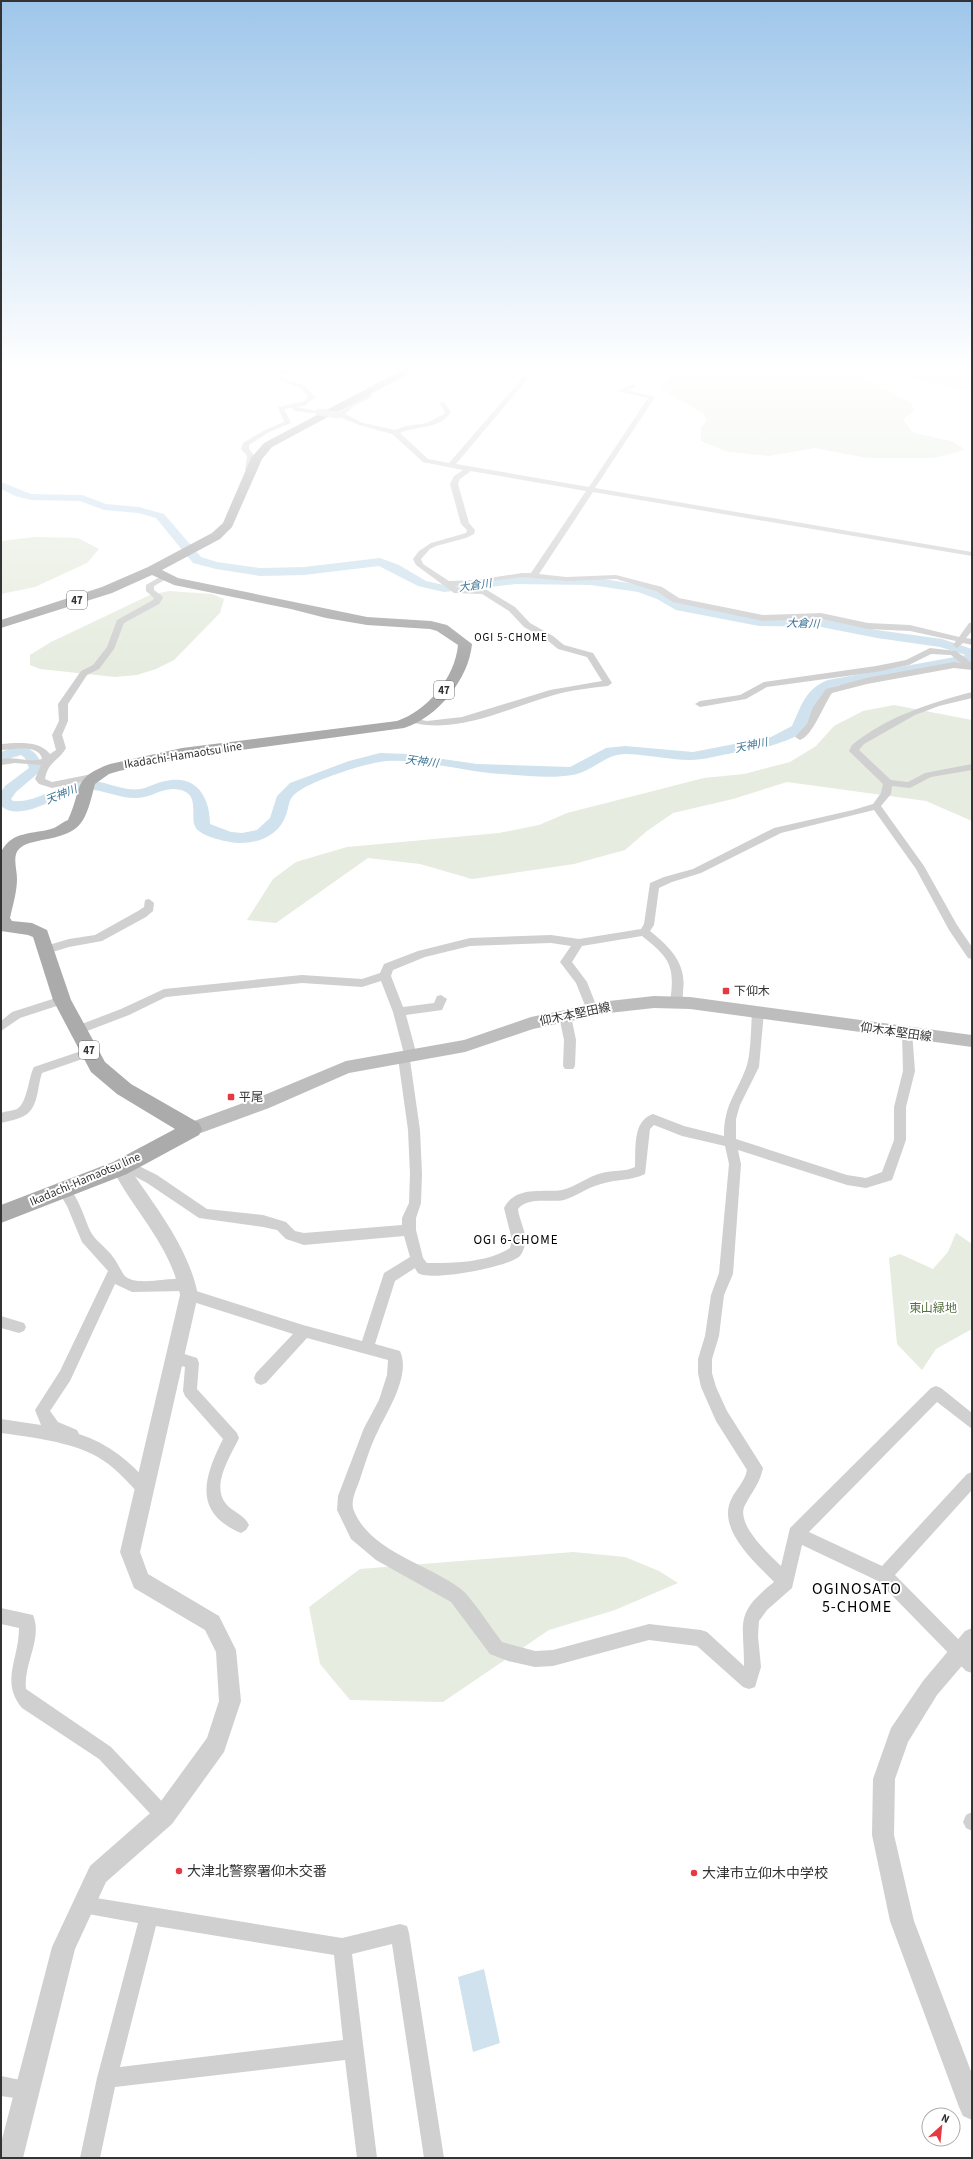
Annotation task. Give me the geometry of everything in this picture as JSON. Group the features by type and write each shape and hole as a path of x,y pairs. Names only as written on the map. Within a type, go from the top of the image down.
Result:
{"main road":[{"name":"47","path":"1,624 106,590 152,570 205,543 216,536 228,524 252,469"},
{"name":"Ikadachi-Hamaotsu line","path":"88,784 115,767 182,753 392,726 413,720 426,713 435,704 462,661 466,651 465,644 442,628 431,625 368,621 326,614 174,581 152,570"},
{"name":"47","path":"88,784 81,810 74,822 58,832 19,840 12,846 4,858 9,880 2,918 4,927 38,931 41,934 62,1000 98,1067 124,1089 192,1129"},
{"name":"仰木本堅田線","path":"192,1129 263,1103 346,1067 465,1046 518,1027 592,1010 654,1002 758,1012 972,1042"},
{"name":"Ikadachi-Hamaotsu line","path":"1,1214 122,1166 192,1129"}],"street":[{"path":"248,468 252,469"},
{"path":"413,720 420,724 446,723 504,708 552,692 608,683 590,655 561,647 550,638 527,625 512,609 484,592 457,591 420,565 417,559 421,552 429,546 470,534 471,530 465,524 465,518 454,484 457,478 470,468 972,554"},
{"path":"534,575 605,468"},
{"path":"445,584 534,575 566,579 616,577 658,589 676,600 688,604 763,618 821,616 868,626 910,628 972,642"},
{"path":"1,762 8,760 26,764 44,762 59,751 61,747 57,735 65,722 63,704 84,673 96,667 111,647 120,622 156,602 159,598 150,591 150,585 166,577"},
{"path":"954,652 960,640 972,625"},
{"path":"700,704 743,697 775,682 876,669 909,662 930,651 954,652 972,667 954,665 866,681 829,691 818,707 811,725 800,737"},
{"path":"972,695 936,704 912,714 855,747 854,751 856,755 888,783 910,785 928,775 972,767"},
{"path":"1,747 33,746 45,755 40,779 46,784 88,784"},
{"path":"888,783 886,794 876,806 855,813 778,830 697,871 668,879 654,886 649,925 644,932 579,943 551,939 470,942 445,947 388,967 385,976 399,1012 408,1057 416,1174 415,1203 409,1218 409,1230 417,1260 423,1269 447,1269 506,1259 515,1253 519,1244 511,1208 515,1202 523,1198 561,1195 574,1192 600,1178 635,1174 640,1170 644,1129 647,1123 654,1119 682,1131 730,1142 847,1180 866,1183 886,1176 900,1140 900,1107 909,1071 908,1034"},
{"path":"876,806 920,868 953,927 972,955"},
{"path":"46,950 69,942 98,938 142,914 149,908 149,903"},
{"path":"644,932 657,942 672,960 679,977 676,1003"},
{"path":"579,943 566,962 581,982 592,1010"},
{"path":"78,1030 125,1012 164,993 302,979 362,983 385,976"},
{"path":"399,1012 438,1007 441,999"},
{"path":"1,1027 16,1015 62,1000"},
{"path":"758,1012 753,1068 734,1106 730,1119 730,1142 735,1164 726,1274 722,1280 716,1307 714,1332 705,1358 706,1380 728,1430 755,1468 752,1480 737,1504 735,1511 741,1534 786,1582"},
{"path":"565,1016 570,1040 569,1066"},
{"path":"1,1118 19,1114 24,1110 28,1104 35,1074 38,1070 90,1052"},
{"path":"122,1166 152,1179 204,1214 263,1221 281,1226 291,1235 304,1239 409,1230"},
{"path":"10,2158 64,1948 98,1874 164,1816 216,1744 230,1701 226,1650 212,1623 141,1581 130,1552 175,1358 189,1289 180,1261 122,1166"},
{"path":"63,1190 72,1203 87,1238 108,1260 120,1280 132,1286 176,1286 189,1289 303,1332 367,1347 395,1356 394,1375 386,1402 371,1428 346,1496 345,1510 351,1525 357,1533 364,1537 382,1554 440,1585 457,1596 496,1648 508,1653 535,1659 553,1658 649,1632 662,1633 701,1638 749,1681 753,1674 749,1634 751,1619 764,1602 786,1582 796,1534 936,1393 972,1422"},
{"path":"367,1347 380,1311 389,1277 417,1260"},
{"path":"71,1440 72,1435 53,1428 46,1423 42,1410 65,1376 115,1270"},
{"path":"1,1322 19,1327"},
{"path":"261,1378 303,1332"},
{"path":"175,1358 192,1363 190,1391 232,1438 215,1474 212,1492 221,1510 241,1524"},
{"path":"1,1426 21,1428 71,1440 101,1450 122,1465 145,1490"},
{"path":"884,1576 972,1479"},
{"path":"796,1534 884,1576 968,1652 917,1705 899,1736 884,1779 883,1835 902,1921 972,2107"},
{"path":"1,1616 27,1621 27,1637 16,1677 18,1693 28,1702 105,1753 164,1816"},
{"path":"84,1905 149,1917 342,1947 400,1933 434,2158"},
{"path":"90,2158 107,2078 149,1917"},
{"path":"342,1947 367,2158"},
{"path":"107,2078 353,2049"},
{"path":"1,2086 28,2090"}],"green space":[{"path":"35,537 78,538 99,549 87,563 35,587 1,594 1,541"},
{"path":"169,591 212,594 224,599 220,613 174,660 156,669 137,675 115,677 40,669 30,665 30,655 51,642 150,595"},
{"path":"894,705 972,720 972,821 926,801 787,782 733,799 673,813 647,831 625,850 574,864 472,879 420,864 368,858 276,923 247,920 273,879 296,862 347,847 499,833 539,825 567,813 704,778 744,774 790,762 816,746 834,726 863,711"},
{"name":"東山緑地","path":"956,1233 972,1244 972,1329 936,1349 922,1370 897,1344 889,1258 900,1254 933,1269 948,1252"},
{"path":"573,1552 625,1557 659,1571 678,1583 615,1610 549,1630 443,1702 350,1700 320,1664 309,1607 360,1569"}],"water":[{"path":"484,1969 500,2043 473,2052 458,1977"}],"waterway":[{"name":"大倉川","path":"1,485 19,494 31,497 82,498 104,507 139,510 160,516 197,560 216,565 260,572 304,571 380,562 388,564 429,587 444,589 497,582 539,579 564,579 617,584 641,589 661,596 676,606 759,622 821,623 877,634 942,643 972,653"},
{"name":"天神川","path":"1,757 13,752 23,751 31,756 36,769 10,789 4,799 8,805 30,805 64,790 83,785 97,786 132,794 139,794 159,787 174,784 186,787 195,793 199,798 202,809 202,826 220,835 242,838 253,837 271,828 279,815 284,796 290,790 312,779 367,760 397,757 477,768 571,771 582,767 606,752 625,750 693,756 775,740 798,729 811,700 820,688 833,683 972,658"}],"place":[{"name":"下仰木","path":"726,991"},
{"name":"平尾","path":"231,1097"},
{"name":"大津北警察署仰木交番","path":"179,1871"},
{"name":"大津市立仰木中学校","path":"694,1873"}],"district":[{"name":"OGI 5-CHOME","path":"511,637"},
{"name":"OGI 6-CHOME","path":"516,1239"},
{"name":"OGINOSATO 5-CHOME","path":"857,1597"}]}
